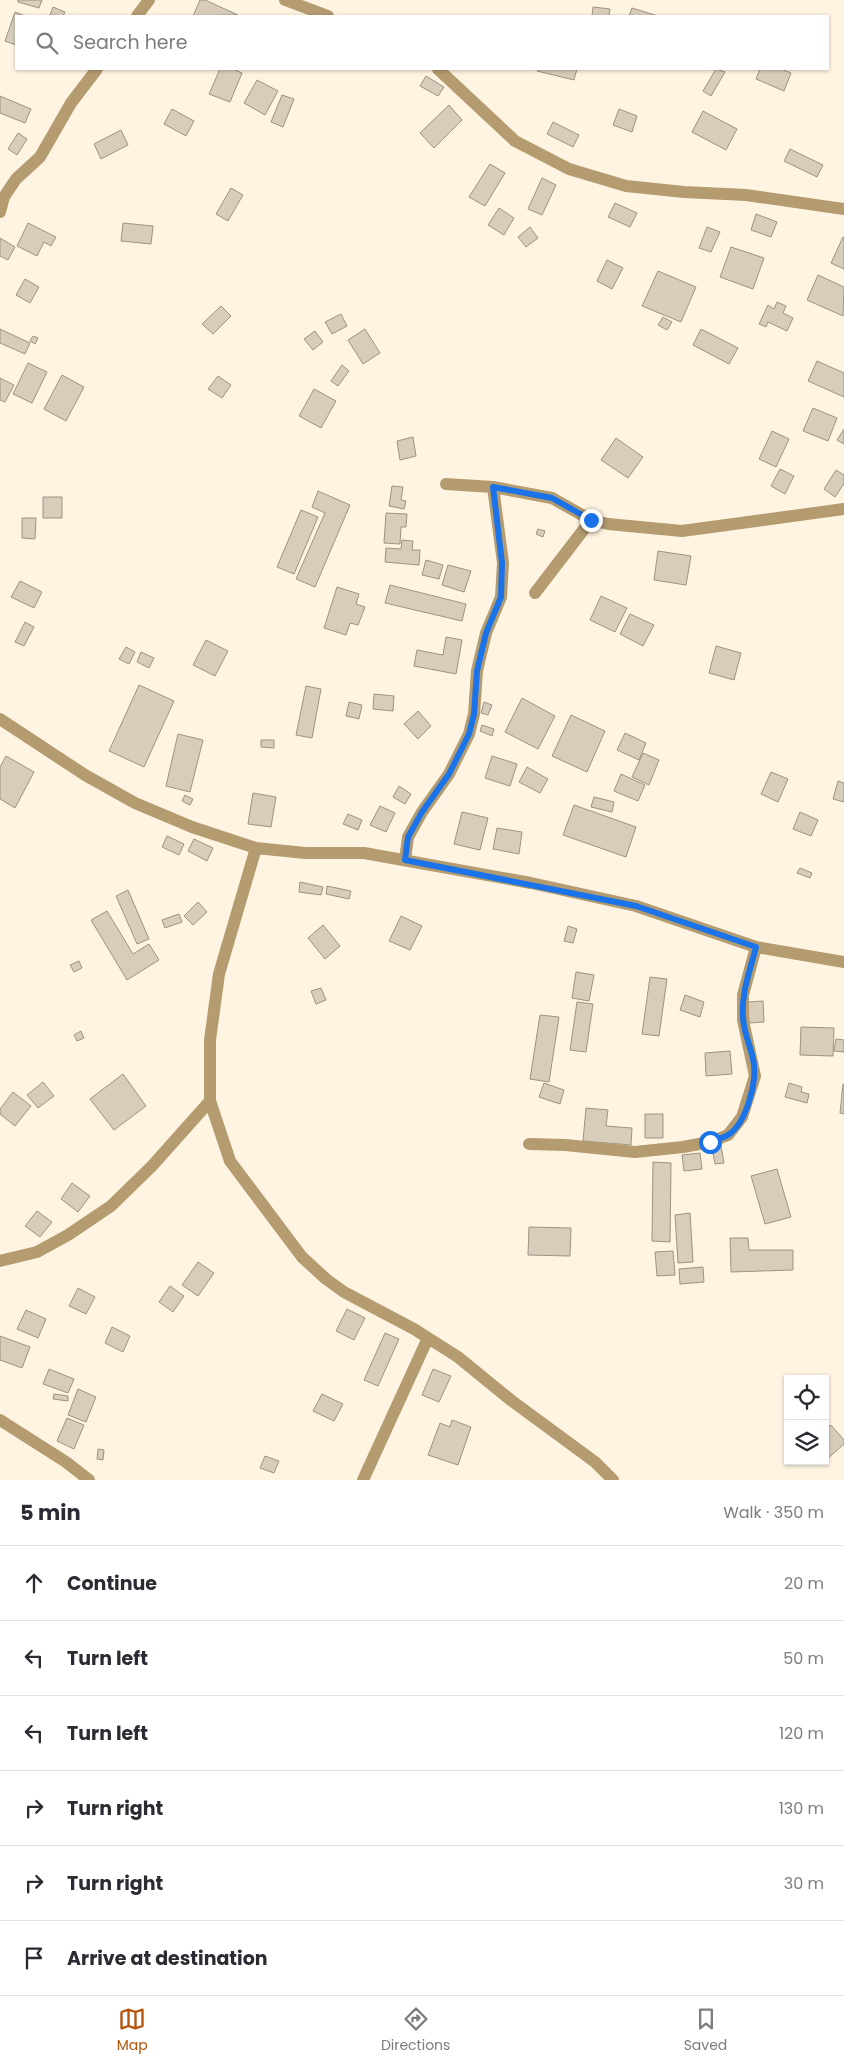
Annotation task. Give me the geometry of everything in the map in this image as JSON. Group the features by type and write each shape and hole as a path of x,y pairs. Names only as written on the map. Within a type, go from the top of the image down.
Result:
{"street":[{"path":"138,15 149,0"},
{"path":"285,0 325,15"},
{"path":"0,212 4,197 16,179 40,157 71,103 96,70"},
{"path":"439,70 515,141 568,169 626,186 684,192 746,195 844,209"},
{"path":"446,484 493,487 552,498 591,520 635,528 682,531 844,509"},
{"path":"405,860 408,837 422,812 449,774 469,734 474,714 477,671 486,633 501,597 502,563 493,487"},
{"path":"535,593 591,520"},
{"path":"0,719 85,775 135,803 192,827 256,848 305,853 364,853 405,860 636,906 756,947 844,962"},
{"path":"256,848 219,974 210,1040 210,1101 230,1161 302,1257 344,1292 428,1338 458,1357 512,1401 588,1456 613,1480"},
{"path":"529,1144 566,1145 634,1152 692,1145 728,1135 742,1117 755,1076 743,1020 743,995 756,947"},
{"path":"0,1261 37,1252 68,1235 111,1206 152,1166 210,1101"},
{"path":"363,1480 428,1338"},
{"path":"0,1420 66,1462 89,1480"}],"building":[{"path":"18,0 42,0 39,8 18,2"},
{"path":"200,0 205,0 238,15 193,15"},
{"path":"53,7 65,12 64,15 50,15"},
{"path":"593,7 610,9 609,15 592,15"},
{"path":"632,8 655,15 629,15"},
{"path":"15,12 22,15 15,15 15,45 5,41"},
{"path":"220,70 235,70 242,73 230,102 209,94"},
{"path":"538,70 577,70 574,80"},
{"path":"715,70 725,72 711,96 703,91"},
{"path":"760,70 784,70 791,73 784,91 756,79"},
{"path":"426,76 444,87 438,96 420,86"},
{"path":"257,80 278,91 265,115 244,103"},
{"path":"282,95 294,99 283,127 271,122"},
{"path":"0,96 31,109 25,123 0,113"},
{"path":"449,105 462,120 434,148 420,133"},
{"path":"172,109 194,121 186,136 164,124"},
{"path":"619,109 637,116 632,132 613,125"},
{"path":"703,111 737,129 726,150 692,132"},
{"path":"553,122 579,135 573,147 547,134"},
{"path":"121,130 128,145 101,159 94,144"},
{"path":"18,133 27,139 17,155 8,149"},
{"path":"790,149 823,165 817,177 784,161"},
{"path":"490,164 505,173 485,206 469,197"},
{"path":"542,178 556,185 542,215 528,209"},
{"path":"231,188 243,195 228,221 216,214"},
{"path":"615,203 637,213 630,227 608,217"},
{"path":"499,208 514,218 504,235 488,225"},
{"path":"756,214 777,222 771,237 751,230"},
{"path":"28,223 56,237 51,246 44,242 37,256 17,246"},
{"path":"123,223 153,226 151,244 121,241"},
{"path":"530,227 538,238 526,247 518,237"},
{"path":"707,227 720,232 711,252 699,248"},
{"path":"844,237 844,269 831,263"},
{"path":"0,238 15,247 8,260 0,256"},
{"path":"731,247 764,258 753,289 720,277"},
{"path":"607,260 623,268 612,289 597,281"},
{"path":"658,271 696,287 681,322 642,306"},
{"path":"818,275 844,287 843,316 807,300"},
{"path":"25,279 39,287 30,303 16,295"},
{"path":"777,302 786,306 783,313 793,318 787,331 768,322 766,327 759,324 768,305 774,309"},
{"path":"221,306 231,316 213,334 202,324"},
{"path":"341,314 347,326 332,334 325,322"},
{"path":"663,317 672,322 667,330 658,325"},
{"path":"0,329 30,343 25,354 0,343"},
{"path":"365,329 380,353 363,364 348,340"},
{"path":"701,329 738,348 729,364 693,345"},
{"path":"315,331 323,342 313,350 304,339"},
{"path":"33,336 38,338 35,344 30,341"},
{"path":"817,361 844,373 844,397 808,381"},
{"path":"28,363 47,372 32,403 13,394"},
{"path":"342,365 349,371 338,386 331,381"},
{"path":"62,375 84,387 66,421 44,409"},
{"path":"218,376 231,385 222,398 208,389"},
{"path":"0,378 14,385 5,402 0,400"},
{"path":"314,389 336,401 321,428 299,416"},
{"path":"813,408 837,418 828,441 803,431"},
{"path":"844,429 844,444 837,440"},
{"path":"772,431 789,439 776,467 759,459"},
{"path":"413,437 416,456 400,460 397,441"},
{"path":"616,438 643,457 628,478 601,460"},
{"path":"780,469 794,476 785,494 771,486"},
{"path":"836,470 844,475 844,484 835,497 824,489"},
{"path":"392,486 403,487 401,500 406,501 404,509 389,506"},
{"path":"318,491 350,505 315,587 296,579 325,513 312,507"},
{"path":"43,497 62,497 62,518 43,518"},
{"path":"301,510 318,517 294,574 277,567"},
{"path":"386,513 407,514 406,527 401,527 400,544 384,543"},
{"path":"22,518 36,518 35,539 22,538"},
{"path":"538,529 545,531 543,537 536,534"},
{"path":"402,540 413,541 412,550 420,550 419,565 385,562 386,548 401,549"},
{"path":"658,551 691,556 686,585 654,580"},
{"path":"426,560 443,565 439,579 422,575"},
{"path":"448,565 471,571 464,592 442,585"},
{"path":"20,581 42,592 34,608 11,597"},
{"path":"390,585 466,604 462,621 385,603"},
{"path":"337,587 359,594 356,604 365,607 358,625 350,623 346,635 324,628"},
{"path":"601,596 627,608 615,632 590,620"},
{"path":"630,614 654,625 643,646 620,634"},
{"path":"25,622 34,627 24,646 15,642"},
{"path":"446,637 462,640 456,674 414,666 417,650 443,655"},
{"path":"206,640 228,651 215,676 193,665"},
{"path":"716,646 741,653 734,680 709,673"},
{"path":"126,647 135,652 129,664 119,659"},
{"path":"141,652 154,658 149,668 137,662"},
{"path":"139,685 174,701 144,767 109,751"},
{"path":"306,686 321,689 312,738 296,735"},
{"path":"374,694 394,696 393,711 373,709"},
{"path":"522,698 555,716 538,749 505,732"},
{"path":"349,702 362,705 359,719 346,716"},
{"path":"484,702 492,705 488,715 481,713"},
{"path":"418,711 431,726 418,739 404,724"},
{"path":"571,715 605,731 587,772 552,756"},
{"path":"482,725 494,729 492,736 480,731"},
{"path":"625,733 646,743 639,760 617,750"},
{"path":"178,734 203,740 190,792 166,786"},
{"path":"261,740 274,740 274,748 261,747"},
{"path":"643,753 659,760 649,785 632,777"},
{"path":"6,756 34,772 15,808 0,799 0,767"},
{"path":"492,756 517,764 510,786 485,778"},
{"path":"527,767 548,779 540,793 519,782"},
{"path":"771,772 788,779 778,802 761,794"},
{"path":"621,774 645,785 638,801 614,791"},
{"path":"838,781 844,783 844,802 833,799"},
{"path":"399,786 411,794 405,804 393,797"},
{"path":"253,793 276,797 271,827 248,824"},
{"path":"185,795 193,799 190,805 182,801"},
{"path":"594,797 614,802 612,812 591,807"},
{"path":"574,805 636,827 626,857 563,835"},
{"path":"380,806 395,813 386,832 370,825"},
{"path":"462,812 488,818 480,850 454,844"},
{"path":"800,812 818,820 811,836 793,829"},
{"path":"348,814 362,820 358,830 343,824"},
{"path":"497,828 522,832 519,854 493,849"},
{"path":"167,836 184,844 179,855 162,847"},
{"path":"194,839 213,848 207,861 188,851"},
{"path":"800,868 812,873 810,878 797,873"},
{"path":"300,882 323,887 321,895 299,892"},
{"path":"327,886 351,891 349,899 326,894"},
{"path":"128,890 149,939 137,944 116,896"},
{"path":"198,902 207,912 193,925 184,916"},
{"path":"107,911 133,954 149,944 159,960 127,980 91,920"},
{"path":"179,914 182,922 165,928 162,920"},
{"path":"401,916 422,926 410,950 389,941"},
{"path":"323,925 340,946 325,959 308,938"},
{"path":"568,926 577,929 573,943 564,941"},
{"path":"79,961 82,968 74,972 70,965"},
{"path":"576,972 594,975 589,1001 572,998"},
{"path":"650,977 667,979 659,1036 642,1034"},
{"path":"321,988 326,1000 316,1004 311,991"},
{"path":"685,995 704,1002 700,1017 680,1010"},
{"path":"763,1001 764,1022 749,1023 748,1002"},
{"path":"577,1002 593,1004 586,1052 570,1050"},
{"path":"540,1015 559,1017 549,1082 530,1079"},
{"path":"801,1027 834,1028 833,1056 800,1055"},
{"path":"81,1031 84,1038 77,1041 74,1035"},
{"path":"836,1039 844,1040 844,1052 834,1051"},
{"path":"730,1051 732,1074 706,1076 705,1053"},
{"path":"123,1074 146,1106 114,1130 90,1099"},
{"path":"43,1082 54,1096 38,1108 27,1095"},
{"path":"544,1083 564,1090 560,1104 539,1097"},
{"path":"789,1083 802,1087 801,1092 809,1094 807,1103 785,1097"},
{"path":"844,1084 844,1114 840,1113"},
{"path":"13,1092 31,1106 15,1126 0,1114 0,1109"},
{"path":"586,1108 608,1110 606,1126 632,1128 631,1145 583,1141"},
{"path":"645,1114 663,1114 663,1138 645,1138"},
{"path":"721,1146 724,1163 715,1164 712,1148"},
{"path":"700,1153 702,1169 684,1171 682,1155"},
{"path":"653,1162 671,1163 670,1242 652,1241"},
{"path":"777,1169 791,1217 765,1224 751,1176"},
{"path":"72,1183 90,1196 78,1212 61,1199"},
{"path":"37,1211 52,1222 40,1237 25,1226"},
{"path":"690,1213 693,1262 678,1263 675,1215"},
{"path":"529,1227 571,1228 570,1256 528,1255"},
{"path":"730,1238 748,1238 749,1250 793,1250 793,1270 731,1272"},
{"path":"673,1251 675,1275 657,1276 655,1252"},
{"path":"198,1262 214,1273 198,1296 182,1285"},
{"path":"703,1267 704,1282 680,1284 679,1269"},
{"path":"170,1286 184,1296 173,1312 159,1302"},
{"path":"78,1288 95,1297 86,1314 69,1306"},
{"path":"347,1309 365,1318 354,1340 336,1331"},
{"path":"26,1310 46,1319 38,1338 17,1329"},
{"path":"112,1327 130,1336 123,1352 105,1343"},
{"path":"385,1333 399,1339 378,1386 364,1380"},
{"path":"0,1336 30,1347 22,1368 0,1360"},
{"path":"49,1369 74,1379 68,1393 43,1384"},
{"path":"433,1369 451,1376 439,1402 422,1395"},
{"path":"78,1389 96,1397 86,1422 68,1415"},
{"path":"54,1394 68,1396 68,1401 53,1399"},
{"path":"322,1394 343,1404 334,1421 313,1411"},
{"path":"67,1418 84,1425 74,1449 57,1441"},
{"path":"452,1420 471,1427 458,1465 428,1455 440,1423 450,1427"},
{"path":"831,1425 844,1440 844,1444 829,1457 829,1427"},
{"path":"98,1449 104,1450 103,1460 97,1459"},
{"path":"265,1456 279,1461 274,1473 260,1468"}],"route":[{"path":"591,520 552,498 493,487 502,563 501,597 486,633 477,671 474,714 469,734 449,774 422,812 408,837 405,860 531,883 636,906 756,947 743,995 743,1020 746,1038 753,1059 755,1076 751,1094 742,1117 735,1128 728,1135 710,1142"}]}
